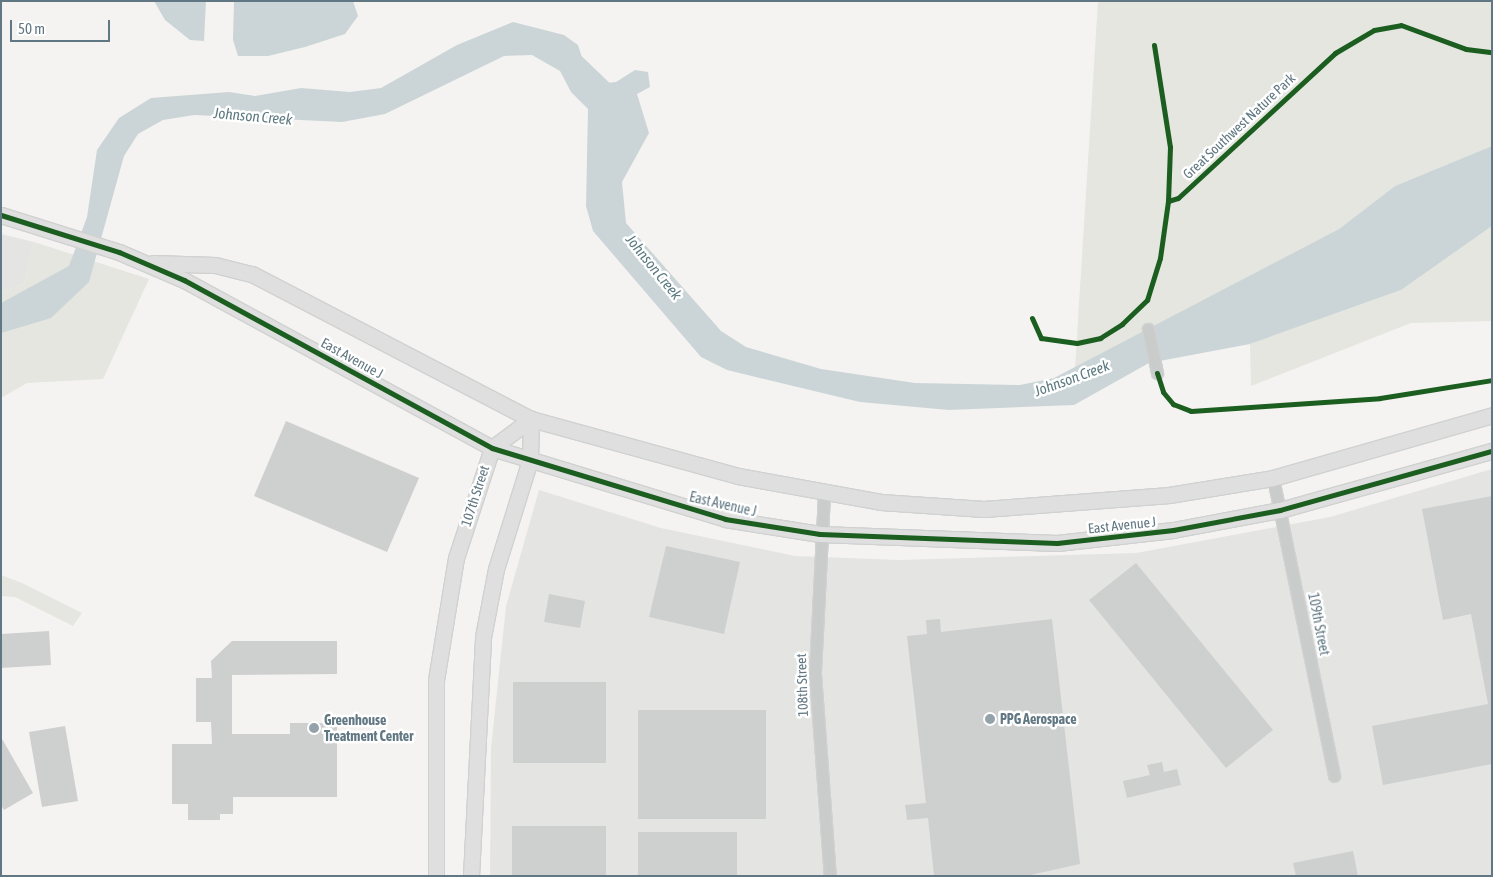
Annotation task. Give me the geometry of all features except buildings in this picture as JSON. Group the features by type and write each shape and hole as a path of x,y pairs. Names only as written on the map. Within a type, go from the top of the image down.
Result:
{"street":[{"name":"East Avenue J","path":"1,215 119,252 146,263 492,448 725,518 820,534 1057,543 1173,530 1280,510 1492,451"},
{"name":"East Avenue J","path":"146,263 215,265 252,274 531,419 613,445 824,494 984,509 1169,496 1273,478 1492,414"},
{"path":"1148,329 1157,373"},
{"name":"107th Street","path":"436,876 436,680 441,629 456,558 492,448 531,419"},
{"path":"470,876 483,638 496,569 530,460 531,419"},
{"name":"109th Street","path":"1273,478 1334,776"},
{"name":"108th Street","path":"824,494 820,534 815,674 830,876"}],"shaded area":[{"path":"1098,1 1492,1 1492,146 1395,186 1339,229 1075,368"},
{"path":"1492,226 1492,321 1411,323 1251,386 1250,344 1401,290"},
{"path":"1,234 34,242 24,284 1,292"},
{"path":"34,242 149,279 103,379 27,383 1,398 1,292 24,284"},
{"path":"1492,469 1492,876 490,876 491,748 506,606 539,490 661,528 795,556 899,560 1136,553 1330,517"},
{"path":"1,575 22,583 82,613 73,626 15,597 1,596"}],"water":[{"path":"154,1 206,1 204,41 190,40 165,20"},
{"path":"234,1 353,1 358,16 345,34 305,47 268,56 238,56 233,40"},
{"path":"513,22 564,35 578,45 586,70 583,83 588,85 616,82 635,70 648,72 650,87 637,94 649,133 622,182 626,223 721,331 746,347 821,369 915,383 1020,385 1054,378 1339,229 1395,186 1492,146 1492,226 1401,290 1250,344 1149,363 1074,405 949,410 860,402 727,370 701,357 593,231 586,206 588,109 571,92 560,71 532,55 504,56 385,114 342,122 194,115 163,120 138,134 124,156 89,282 51,318 1,333 1,303 69,266 87,217 97,150 119,118 151,98 229,92 255,96 301,88 350,92 381,88 457,45"}],"waterway":[{"name":"Johnson Creek","path":"562,54 610,100 613,109"}],"cycle path":[{"name":"Great Southwest Nature Park","path":"1032,318 1041,338 1077,343 1100,338 1122,324 1147,300 1160,258 1168,201 1178,198 1335,53 1374,30 1401,25 1466,49 1492,52"},
{"name":"Great Southwest Nature Park","path":"1154,45 1170,147 1168,201"},
{"path":"1,215 119,252 184,280 492,448 725,519 820,534 1057,543 1173,530 1280,510 1492,451"},
{"path":"1157,373 1163,392 1173,404 1191,411 1380,398 1492,380"}],"place":[{"name":"PPG Aerospace","path":"990,719"},
{"name":"Greenhouse Treatment Center","path":"314,728"}]}
